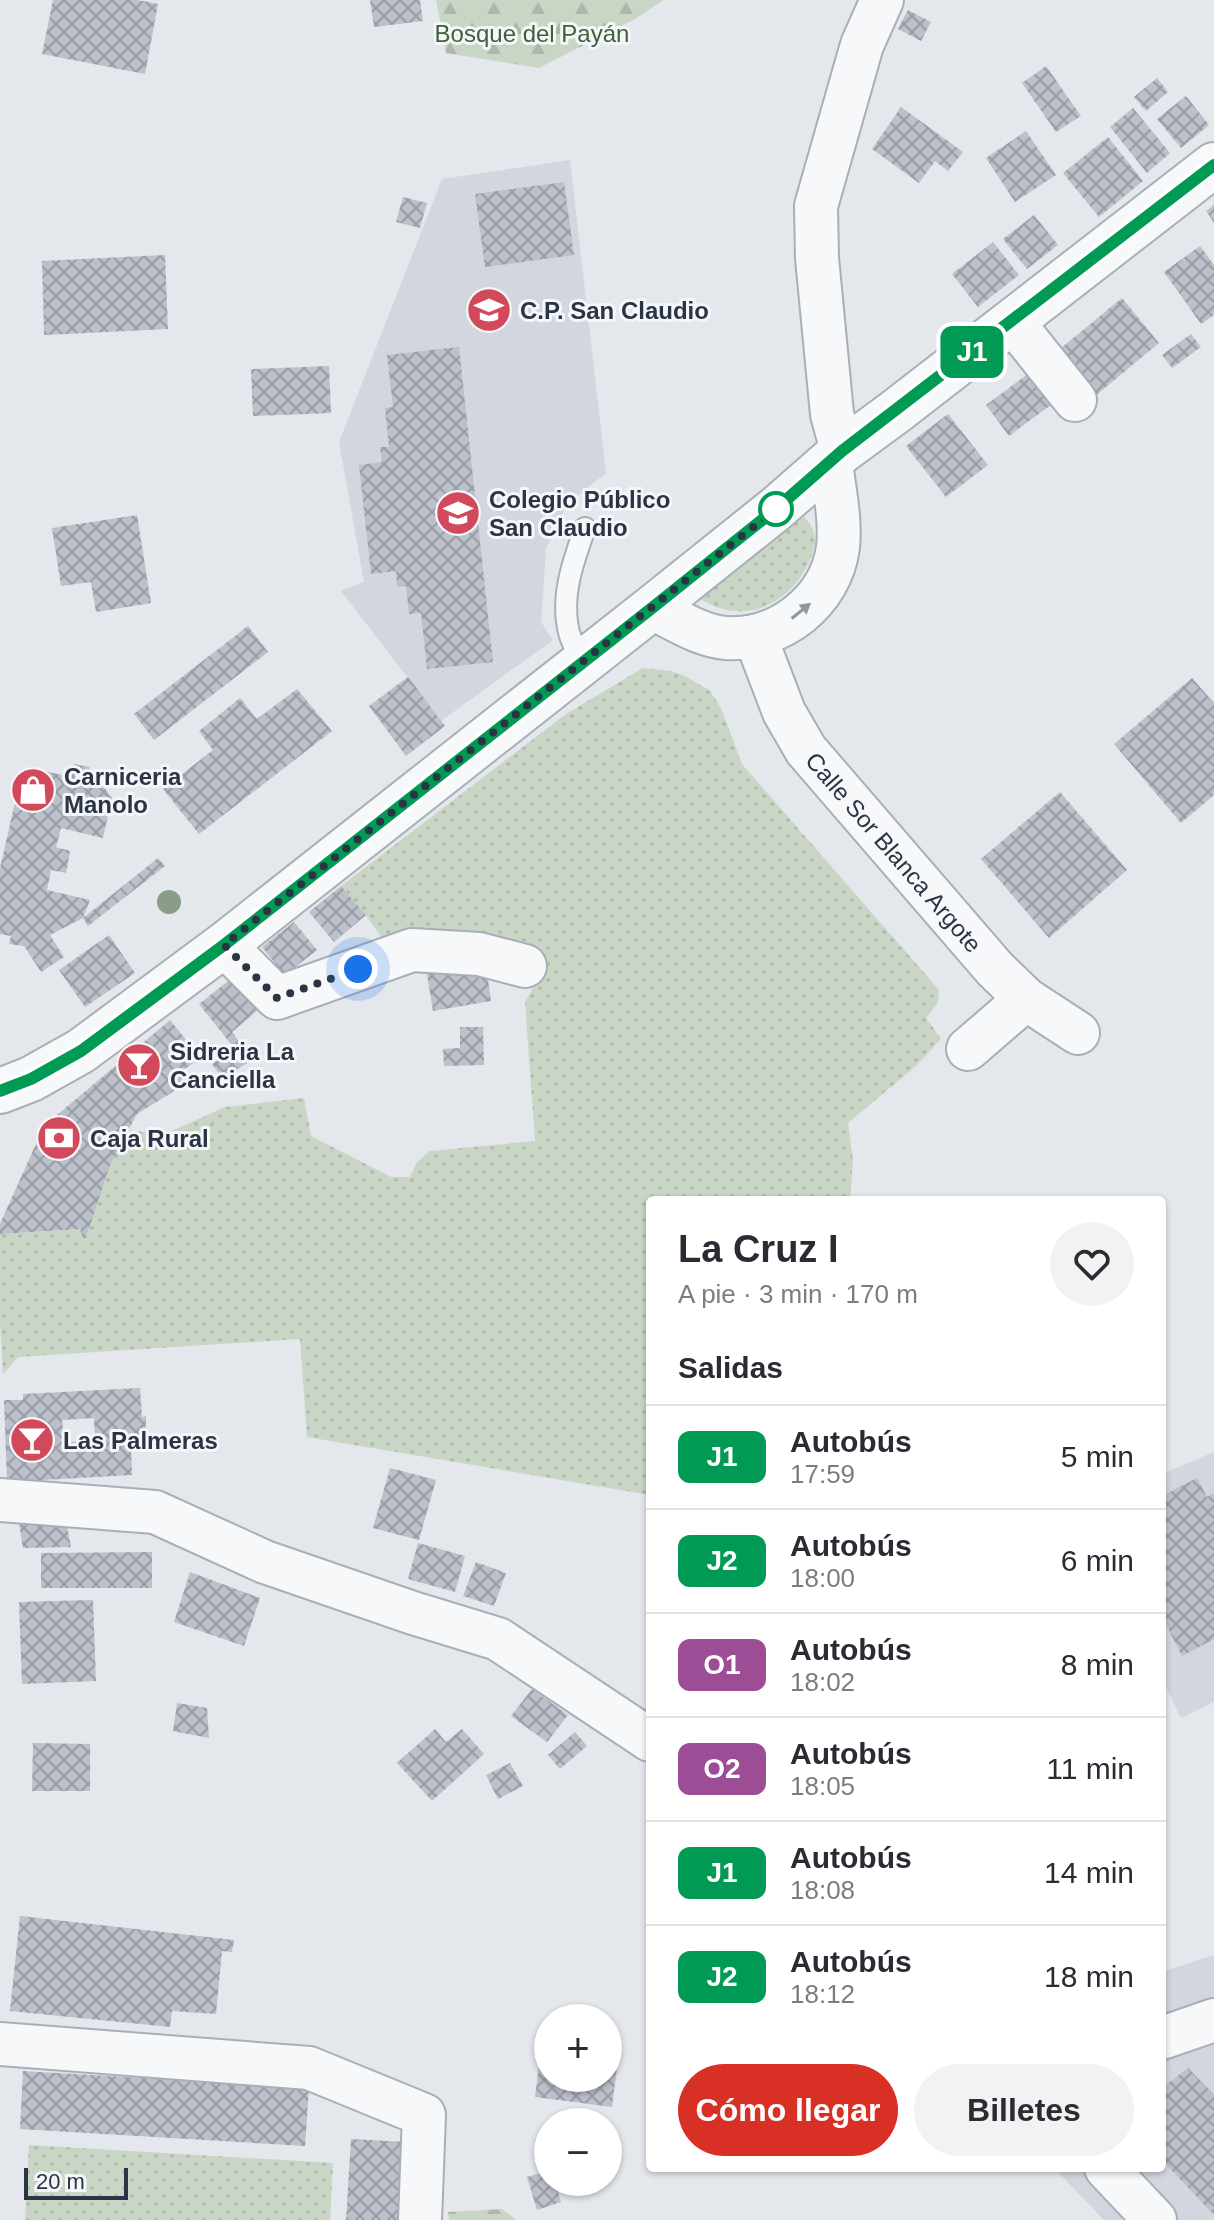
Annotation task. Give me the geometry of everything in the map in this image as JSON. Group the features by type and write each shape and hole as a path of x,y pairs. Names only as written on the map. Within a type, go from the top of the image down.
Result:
{"street":[{"path":"652,608 699,631 724,638 755,636 807,610 829,579 838,546 836,456 817,258 816,206 862,45 882,0"},
{"path":"0,1091 31,1079 81,1051 224,945 652,608 777,508 836,456 1214,165"},
{"path":"1012,321 1075,400"},
{"name":"Calle Sor Blanca Argote","path":"755,636 784,712 806,750 995,969 1026,999 1078,1033"},
{"path":"224,945 277,998 412,950 479,954 525,966"},
{"path":"968,1049 1026,999"},
{"path":"0,1500 155,1512 265,1562 498,1639 645,1722"},
{"path":"0,2044 309,2068 424,2115 420,2220"},
{"path":"1110,2172 1155,2220"}],"lane":[{"path":"582,663 568,629 566,593 585,528"}],"shaded area":[{"name":"C.P. San Claudio","path":"570,160 606,473 568,503 546,548 541,622 553,640 441,721 341,591 364,582 339,442 442,179"},
{"path":"1214,1452 1214,1702 1181,1718 1166,1687 1166,1472"},
{"path":"1214,1955 1214,2220 1104,2220 1058,2172 1166,2172 1166,1971"}],"green space":[{"name":"Bosque del Payán","path":"436,0 664,0 635,19 539,68 446,53"},
{"path":"804,517 814,531 813,551 803,573 779,599 749,611 733,611 699,598"},
{"path":"643,668 672,671 710,691 721,708 742,764 939,990 938,1002 926,1018 941,1039 916,1066 848,1123 853,1160 850,1196 646,1196 646,1494 307,1437 300,1339 18,1357 3,1374 0,1234 80,1229 83,1238 86,1238 110,1165 129,1130 163,1135 225,1107 304,1098 311,1136 391,1177 410,1177 417,1162 430,1151 535,1141 525,1002 546,964 505,952 388,947 341,886 566,714"},
{"path":"29,2145 333,2163 330,2220 25,2220"},
{"path":"502,2209 517,2220 449,2220 448,2212"}],"building":[{"path":"53,0 138,0 158,4 145,74 42,54"},
{"path":"370,0 420,0 423,21 374,27"},
{"path":"908,10 931,22 921,41 898,29"},
{"path":"1046,66 1081,116 1056,132 1022,83"},
{"path":"1157,78 1168,92 1146,111 1134,97"},
{"path":"1186,96 1209,125 1181,148 1157,119"},
{"path":"901,107 963,152 948,171 935,161 919,183 872,149"},
{"path":"1133,108 1170,153 1147,173 1110,127"},
{"path":"1026,131 1056,175 1015,202 986,158"},
{"path":"1108,137 1143,181 1099,217 1063,173"},
{"path":"564,182 574,255 485,267 475,194"},
{"path":"403,197 427,203 420,228 396,222"},
{"path":"1214,205 1214,223 1206,211"},
{"path":"1034,215 1058,245 1027,269 1003,239"},
{"path":"993,242 1019,275 978,307 952,274"},
{"path":"1200,246 1214,265 1214,315 1201,324 1164,272"},
{"path":"165,255 168,329 44,335 42,261"},
{"path":"1122,298 1159,343 1088,402 1050,357"},
{"path":"1191,334 1201,347 1172,368 1162,355"},
{"path":"459,347 493,662 427,669 421,613 409,614 406,586 397,587 396,571 371,574 359,465 382,462 380,447 389,447 385,408 393,407 387,355"},
{"path":"329,366 331,413 253,416 251,369"},
{"path":"1029,373 1052,404 1009,436 986,405"},
{"path":"948,414 988,465 946,497 906,446"},
{"path":"137,515 151,603 96,612 91,582 61,586 52,528"},
{"path":"248,626 268,652 154,740 134,714"},
{"path":"408,677 445,726 406,756 369,706"},
{"path":"1192,678 1214,703 1214,795 1181,823 1114,744"},
{"path":"297,689 332,731 199,834 163,789 213,750 199,731 240,698 257,719"},
{"path":"74,764 89,767 112,798 103,838 61,828 56,847 70,851 66,873 51,870 47,890 90,900 83,918 50,935 64,957 41,972 24,946 9,944 11,936 0,934 0,868 22,772 42,777 44,771 71,777"},
{"path":"1060,792 1127,870 1049,938 981,859"},
{"path":"158,858 165,866 88,926 83,918"},
{"path":"341,886 366,915 334,942 309,912"},
{"path":"294,922 317,950 285,975 262,947"},
{"path":"109,935 135,973 85,1007 59,970"},
{"path":"486,965 491,1001 433,1011 427,974"},
{"path":"232,978 259,1009 232,1032 244,1049 239,1053 247,1063 223,1079 212,1064 234,1048 199,1004"},
{"path":"170,1020 201,1058 183,1070 190,1078 137,1114 110,1165 86,1238 83,1238 80,1229 0,1234 0,1224 44,1126"},
{"path":"460,1027 483,1027 484,1065 444,1066 443,1049 460,1048"},
{"path":"140,1388 142,1417 146,1416 145,1448 131,1449 132,1475 7,1482 4,1400 23,1400 23,1394","holes":["94,1418 95,1441 64,1442 62,1420"]},
{"path":"390,1468 436,1480 419,1540 373,1528"},
{"path":"1197,1478 1207,1497 1214,1493 1214,1639 1182,1656 1166,1625 1166,1494"},
{"path":"65,1516 71,1547 23,1548 18,1517"},
{"path":"418,1543 465,1556 455,1592 408,1579"},
{"path":"152,1552 152,1588 41,1588 41,1553"},
{"path":"476,1562 506,1573 494,1606 463,1596"},
{"path":"190,1572 260,1598 244,1646 174,1622"},
{"path":"93,1600 96,1681 22,1684 19,1602"},
{"path":"532,1689 568,1715 547,1742 511,1716"},
{"path":"177,1703 207,1708 209,1738 173,1731"},
{"path":"435,1729 446,1742 462,1729 484,1754 432,1801 397,1763"},
{"path":"575,1732 587,1746 560,1769 548,1755"},
{"path":"33,1743 90,1744 90,1791 32,1791"},
{"path":"510,1763 523,1786 498,1799 486,1775"},
{"path":"20,1916 234,1940 232,1952 222,1951 216,2014 172,2011 170,2027 10,2011"},
{"path":"1188,2068 1214,2095 1214,2215 1166,2164 1166,2085"},
{"path":"23,2071 309,2088 305,2146 20,2129"},
{"path":"536,2092 614,2092 612,2107 535,2097"},
{"path":"351,2139 408,2142 403,2220 346,2220"},
{"path":"534,2175 534,2196 559,2196 561,2202 537,2210 527,2177"}],"bus line":[{"name":"J1","path":"0,1091 31,1079 81,1051 224,945 652,608 777,508 842,451 1214,165"}],"place":[{"name":"C.P. San Claudio","path":"489,310"},
{"name":"Colegio Público San Claudio","path":"458,513"},
{"name":"Carniceria Manolo","path":"33,790"},
{"name":"Sidreria La Canciella","path":"139,1065"},
{"name":"Caja Rural","path":"59,1138"},
{"name":"Las Palmeras","path":"32,1440"}],"route":[{"path":"358,969 277,998 224,945 776,509"}]}
